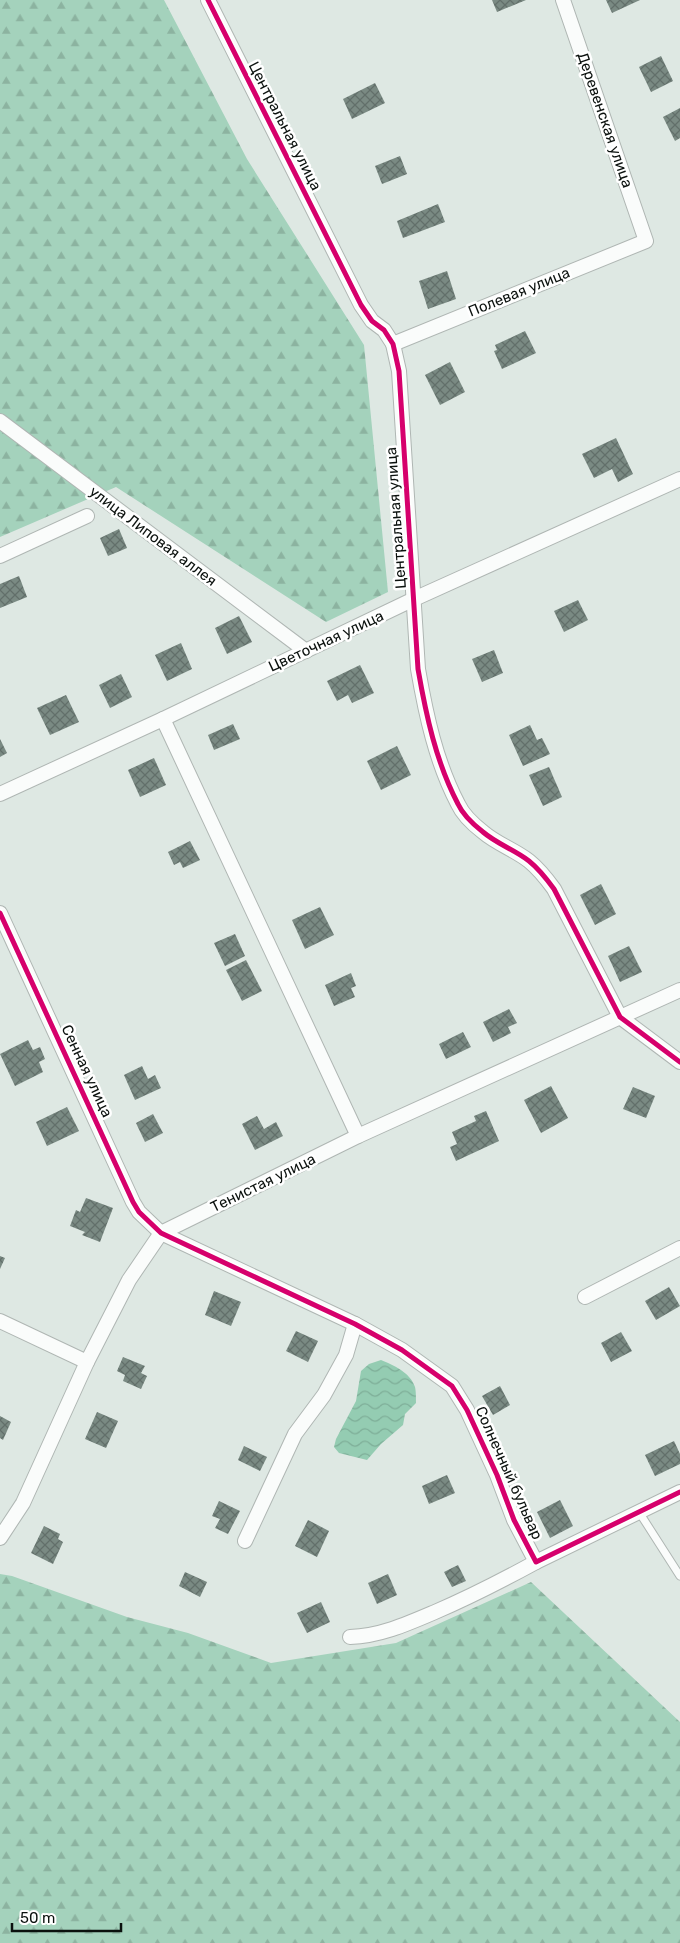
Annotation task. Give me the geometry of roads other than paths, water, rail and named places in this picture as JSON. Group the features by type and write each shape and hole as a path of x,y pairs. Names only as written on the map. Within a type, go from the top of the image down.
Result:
{"street":[{"name":"Центральная улица","path":"208,0 361,305 372,321 384,330 392,344 399,370 418,669 426,715 437,753 458,806 470,821 485,834 528,860 541,871 554,889 620,1017"},
{"name":"Деревенская улица","path":"563,0 646,241"},
{"name":"Полевая улица","path":"392,344 646,241"},
{"name":"улица Липовая аллея","path":"0,421 306,651"},
{"name":"Цветочная улица","path":"0,794 163,719 414,599 680,479"},
{"path":"0,556 87,516"},
{"path":"163,719 358,1136"},
{"name":"Сенная улица","path":"0,913 132,1202 139,1212 161,1233"},
{"name":"Тенистая улица","path":"0,1538 23,1503 88,1362 129,1280 161,1233 358,1136 680,990"},
{"path":"620,1017 680,1062"},
{"name":"Солнечный бульвар","path":"161,1233 355,1324 402,1350 452,1386 467,1410 497,1475 514,1520 536,1562 680,1492"},
{"path":"586,1298 680,1248"},
{"path":"0,1321 88,1362"},
{"path":"245,1541 295,1434 324,1395 346,1355 355,1324"},
{"path":"350,1637 384,1632 408,1624 483,1591 536,1562"}],"lane":[{"path":"639,1512 680,1576"}],"water":[{"path":"381,1360 401,1370 409,1377 415,1387 416,1403 405,1414 403,1425 381,1444 367,1460 339,1453 334,1447 336,1439 356,1401 361,1371 369,1364"}]}
